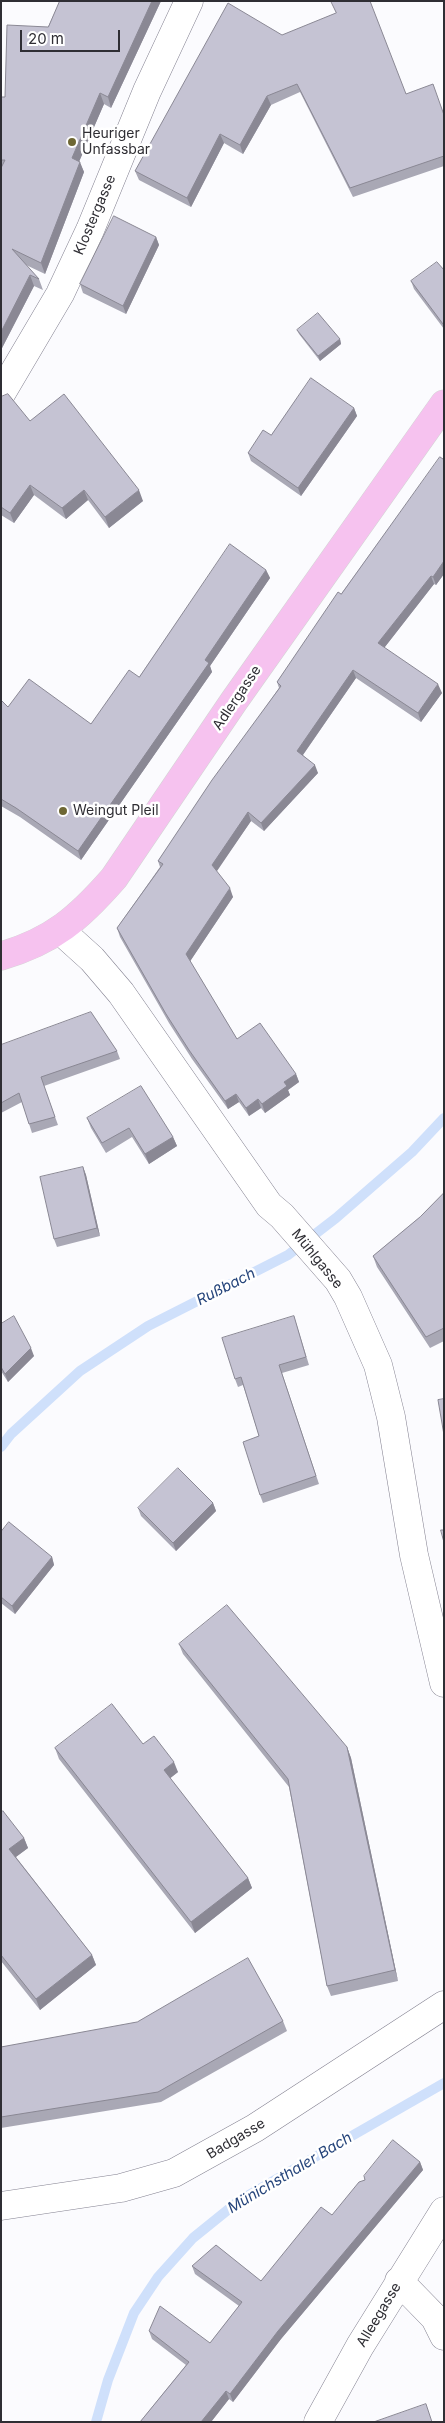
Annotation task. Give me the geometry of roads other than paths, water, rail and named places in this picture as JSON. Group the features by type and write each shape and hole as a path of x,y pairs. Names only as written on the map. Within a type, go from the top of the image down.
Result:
{"main road":[{"name":"Adlergasse","path":"1,956 39,943 61,931 92,904 119,871 251,677 444,404"}],"street":[{"name":"Klostergasse","path":"1,394 60,294 90,230 147,90 189,1"},
{"name":"Mühlgasse","path":"61,931 92,959 121,993 269,1205 330,1270 348,1297 378,1365 391,1417 414,1556 444,1682"},
{"name":"Badgasse","path":"1,2206 121,2188 174,2174 255,2128 444,2005"},
{"name":"Alleegasse","path":"318,2422 360,2346 444,2211"},
{"path":"399,2281 436,2318 444,2336"}],"waterway":[{"name":"Rußbach","path":"1,1447 11,1434 80,1371 148,1326 288,1255 336,1218 412,1152 444,1118"},
{"name":"Münichsthaler Bach","path":"96,2422 108,2380 134,2313 158,2277 193,2238 240,2200 444,2083"}],"place":[{"name":"Heuriger Unfassbar","path":"72,142"},
{"name":"Weingut Pleil","path":"63,811"}]}
